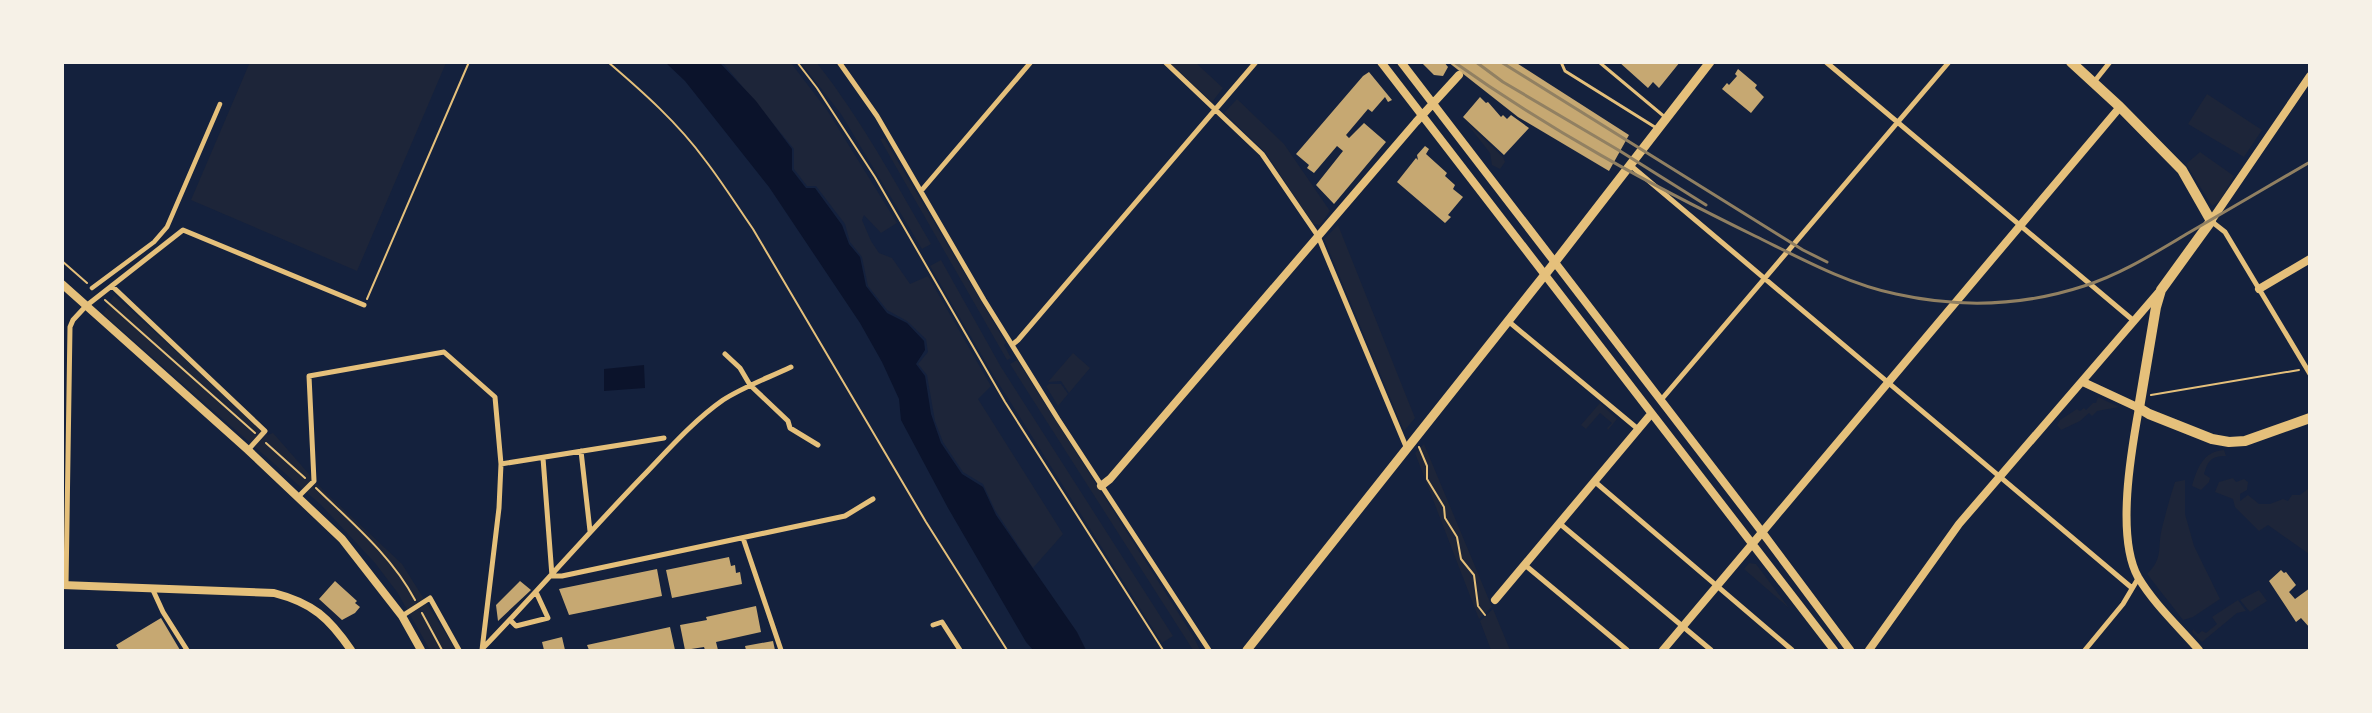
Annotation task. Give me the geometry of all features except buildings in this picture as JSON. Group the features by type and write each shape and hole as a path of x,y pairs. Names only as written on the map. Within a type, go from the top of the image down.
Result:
{"main road":[{"path":"1247,650 1556,262 1710,62"},
{"path":"2071,62 2120,107 2182,170 2211,221 2161,290 2156,307 2139,408 2149,414 2212,439 2229,442 2245,441 2310,418"}],"street":[{"path":"839,62 877,116 1012,345 1101,486 1209,650"},
{"path":"921,190 1031,62"},
{"path":"1165,62 1262,154 1318,236 1407,449"},
{"path":"1012,345 1256,62"},
{"path":"1381,62 1834,650"},
{"path":"1401,62 1662,400 1850,650"},
{"path":"1826,62 2134,322"},
{"path":"1662,400 1949,62"},
{"path":"2094,82 2110,62"},
{"path":"1101,486 1110,479 1421,116 1459,75"},
{"path":"2310,76 2211,221 2225,232 2310,374"},
{"path":"92,288 154,242 167,227 220,104"},
{"path":"1664,650 2120,107"},
{"path":"1630,165 1764,280 2132,588"},
{"path":"351,650 335,627 321,614 292,598 256,591 64,585 70,327 73,320 86,306 183,230 364,305"},
{"path":"2259,289 2310,258"},
{"path":"62,284 248,450 342,539 402,616 421,650"},
{"path":"112,286 265,431 248,450"},
{"path":"1869,650 1959,524 2161,290"},
{"path":"1508,321 1638,429"},
{"path":"298,497 314,481 309,376 444,352 495,398 501,464 499,508 482,650"},
{"path":"725,354 740,368 750,385 788,421 790,428 818,445"},
{"path":"482,650 552,576 590,530 696,422 724,400 750,385 792,367"},
{"path":"2083,382 2139,408 2132,446 2128,536 2131,559 2146,590 2200,650"},
{"path":"1495,600 1651,414"},
{"path":"501,464 664,438"},
{"path":"581,451 590,530"},
{"path":"543,458 552,576"},
{"path":"1594,481 1792,650"},
{"path":"552,576 562,576 844,516 873,498"},
{"path":"1559,523 1710,650"},
{"path":"743,538 781,650"},
{"path":"1525,565 1627,650"},
{"path":"2085,650 2122,604 2139,577"},
{"path":"151,587 163,612 187,650"},
{"path":"510,620 516,626 548,618 536,592"},
{"path":"402,616 430,598 459,650"},
{"path":"933,625 942,622 960,650"}],"lane":[{"path":"1561,62 1565,71 1658,129"},
{"path":"1599,62 1666,119"}],"path":[{"path":"364,305 469,62"},
{"path":"608,62 654,102 704,159 727,192 812,327 926,522 1007,650"},
{"path":"797,62 817,88 875,177 1004,402 1164,650"},
{"path":"62,261 92,288"},
{"path":"100,295 311,484 383,552 406,583 442,650"},
{"path":"2141,397 2306,369"},
{"path":"1416,438 1427,466 1427,480 1444,507 1445,518 1457,537 1461,559 1474,575 1478,606 1485,615"}],"shaded area":[{"path":"250,62 446,63 357,271 191,200"},
{"path":"666,63 720,63 756,101 792,149 792,170 806,188 815,188 842,225 849,244 860,257 866,286 887,313 907,323 924,341 925,350 916,364 925,376 931,414 941,443 962,474 983,487 996,515 1077,632 1086,650 1033,650 1026,642 948,508 901,420 899,399 882,362 860,323 769,187 685,81"},
{"path":"723,63 791,63 827,110 897,223 881,233 864,215 862,220 871,241 879,253 892,258 910,284 928,276 991,386 978,399 1063,534 1033,568 995,510 983,484 963,472 943,442 935,421 927,375 918,364 928,352 926,339 907,321 887,310 868,286 862,257 850,242 845,224 816,186 807,186 794,169 794,149"},
{"path":"801,63 817,63 833,84 877,151 931,244 922,249 841,114"},
{"path":"1170,63 1196,63 1223,88 1212,102"},
{"path":"2207,94 2262,130 2244,157 2188,124"},
{"path":"1237,99 1284,144 1330,211 1320,225 1313,224 1265,152 1224,113"},
{"path":"1465,121 1503,157 1505,162 1500,169 1492,165 1490,153"},
{"path":"884,138 1006,343 1004,345 1011,358 1007,360 880,139"},
{"path":"2200,152 2234,176 2220,201 2212,206 2186,164"},
{"path":"1338,225 1415,418 1404,431 1324,239"},
{"path":"941,260 1001,367 1173,636 1162,643 992,373 930,266"},
{"path":"114,295 268,435 273,433 323,490 402,564 456,650 430,650 397,592 375,563 321,505 103,314"},
{"path":"1073,353 1090,368 1069,393 1061,381 1048,382"},
{"path":"1017,360 1193,636 1200,650 1193,650 1010,364"},
{"path":"644,365 645,388 604,391 604,369"},
{"path":"1049,384 1061,384 1068,394 1058,406 1046,386"},
{"path":"2098,397 2119,407 2097,411 2092,416 2089,413 2080,421 2061,430 2057,425 2060,420 2077,409 2080,411 2084,408 2086,410 2093,403 2096,403"},
{"path":"1600,403 1617,419 1608,430 1607,428 1612,423 1600,413 1586,429 1581,425"},
{"path":"1424,444 1492,607 1479,619 1415,453"},
{"path":"2224,450 2226,456 2214,458 2207,466 2204,474 2210,478 2209,482 2201,490 2192,486 2196,473 2206,457 2217,451"},
{"path":"2233,478 2236,482 2244,479 2248,482 2247,490 2240,494 2240,501 2248,495 2259,504 2270,504 2283,499 2288,501 2292,495 2300,495 2309,488 2309,554 2268,525 2259,531 2235,507 2233,499 2215,492 2219,482"},
{"path":"2185,480 2185,514 2194,546 2220,599 2193,617 2183,620 2147,574 2156,563 2158,557 2162,528 2175,482"},
{"path":"1749,563 1756,564 1789,608 1744,569"},
{"path":"2259,590 2267,601 2250,612 2240,600"},
{"path":"2238,600 2246,611 2237,613 2202,642 2192,632 2193,629 2198,634 2202,631 2206,633 2217,624 2212,617"},
{"path":"1493,609 1510,650 1491,650 1480,621"}],"railway":[{"path":"1454,62 1564,134 1677,197 1789,253 1824,270 1878,290 1943,301 1991,303 2038,298 2098,281 2152,255 2310,162"},
{"path":"1476,62 1503,82 1620,151 1706,205"},
{"path":"1501,62 1803,250 1827,262"}]}
